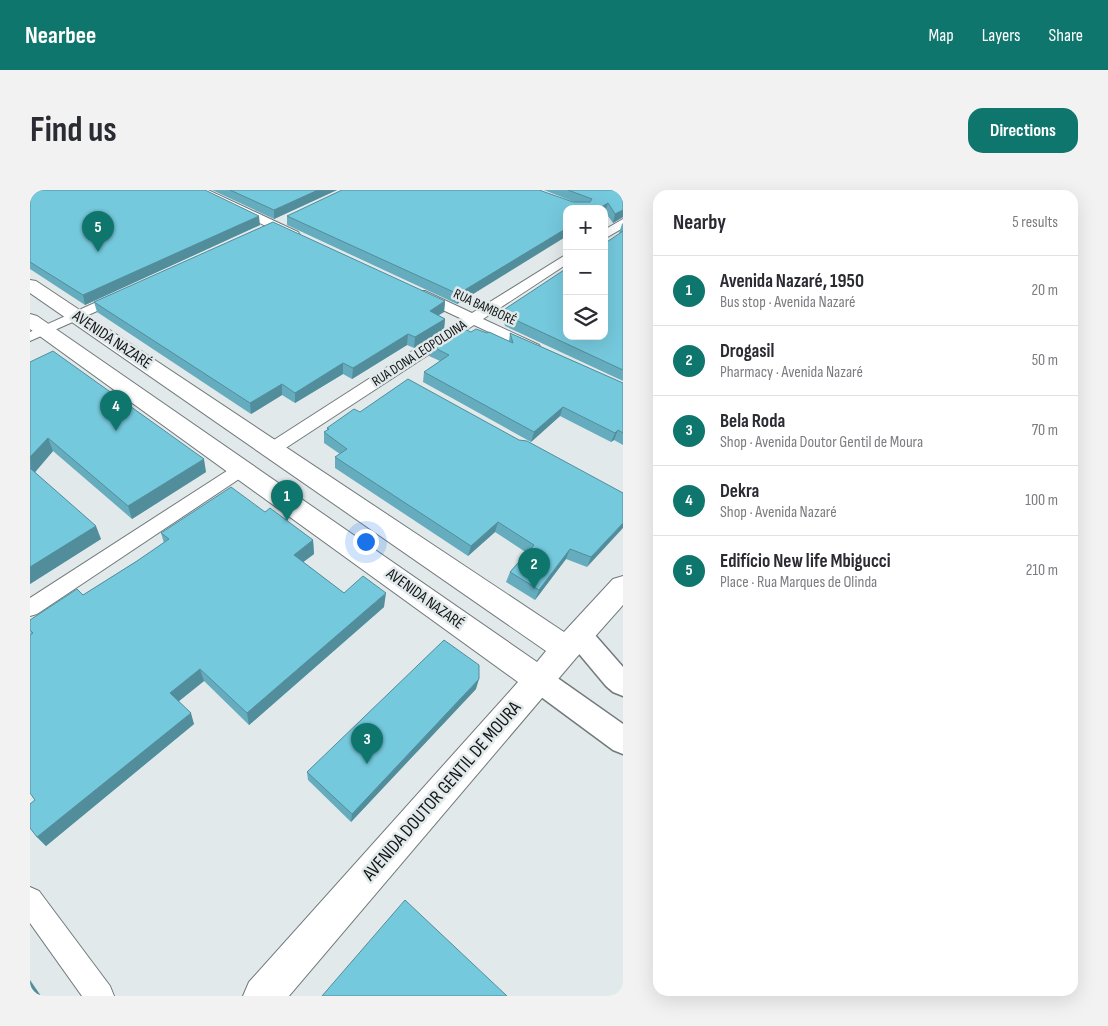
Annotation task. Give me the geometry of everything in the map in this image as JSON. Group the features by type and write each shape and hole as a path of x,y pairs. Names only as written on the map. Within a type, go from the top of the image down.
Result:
{"main road":[{"name":"AVENIDA NAZARÉ","path":"30,285 272,449 573,642"},
{"name":"AVENIDA NAZARÉ","path":"35,329 242,469 539,680"},
{"name":"AVENIDA DOUTOR GENTIL DE MOURA","path":"263,996 539,680 623,587"},
{"path":"505,656 512,686 511,712"}],"street":[{"path":"198,190 310,243"},
{"path":"256,234 291,218"},
{"path":"608,218 623,223"},
{"path":"608,232 623,223"},
{"name":"RUA DONA LEOPOLDINA","path":"272,449 471,318 563,260"},
{"path":"35,329 77,316 133,290"},
{"name":"RUA BAMBORÉ","path":"410,290 545,353"},
{"path":"390,372 406,381"},
{"path":"30,608 242,469"},
{"name":"AVENIDA NAZARÉ","path":"573,642 623,684"},
{"name":"AVENIDA NAZARÉ","path":"539,680 623,741"},
{"path":"30,900 100,996"}],"building":[{"path":"30,190 205,190 259,216 83,295 30,262"},
{"path":"230,190 318,190 274,210"},
{"path":"342,190 539,190 573,202 590,202 592,199 568,190 623,190 623,210 615,214 608,203 605,205 563,205 563,230 458,294 287,216"},
{"path":"273,222 445,301 430,311 445,319 415,337 408,334 353,368 343,363 295,393 282,384 250,403 94,302"},
{"path":"623,231 623,370 507,316 505,309 563,271 563,340 608,340 608,241"},
{"path":"460,327 471,332 476,329 489,332 513,343 510,333 623,383 623,433 618,430 615,433 563,407 534,432 424,372 449,355 431,346"},
{"path":"53,351 204,459 128,506 48,438 30,457 30,362"},
{"path":"408,379 519,440 527,441 623,493 623,523 591,557 570,549 539,590 510,572 534,545 498,522 471,546 335,457 347,449 324,432 329,429 327,428 354,409 360,412"},
{"path":"30,468 96,526 30,567"},
{"path":"231,487 265,512 270,508 313,540 294,555 344,593 363,576 386,593 247,713 200,669 170,693 191,713 37,837 30,828 30,804 35,800 30,793 30,635 33,633 30,630 30,620 77,589 83,595 137,561 169,539 161,533"},
{"path":"444,640 479,665 479,679 352,814 307,772"},
{"path":"405,900 507,996 322,996"}],"place":[{"name":"Edifício New life Mbigucci","path":"98,252"},
{"name":"Dekra","path":"116,431"},
{"name":"Avenida Nazaré, 1950","path":"287,521"},
{"name":"Drogasil","path":"534,589"},
{"name":"Bela Roda","path":"367,764"}]}
